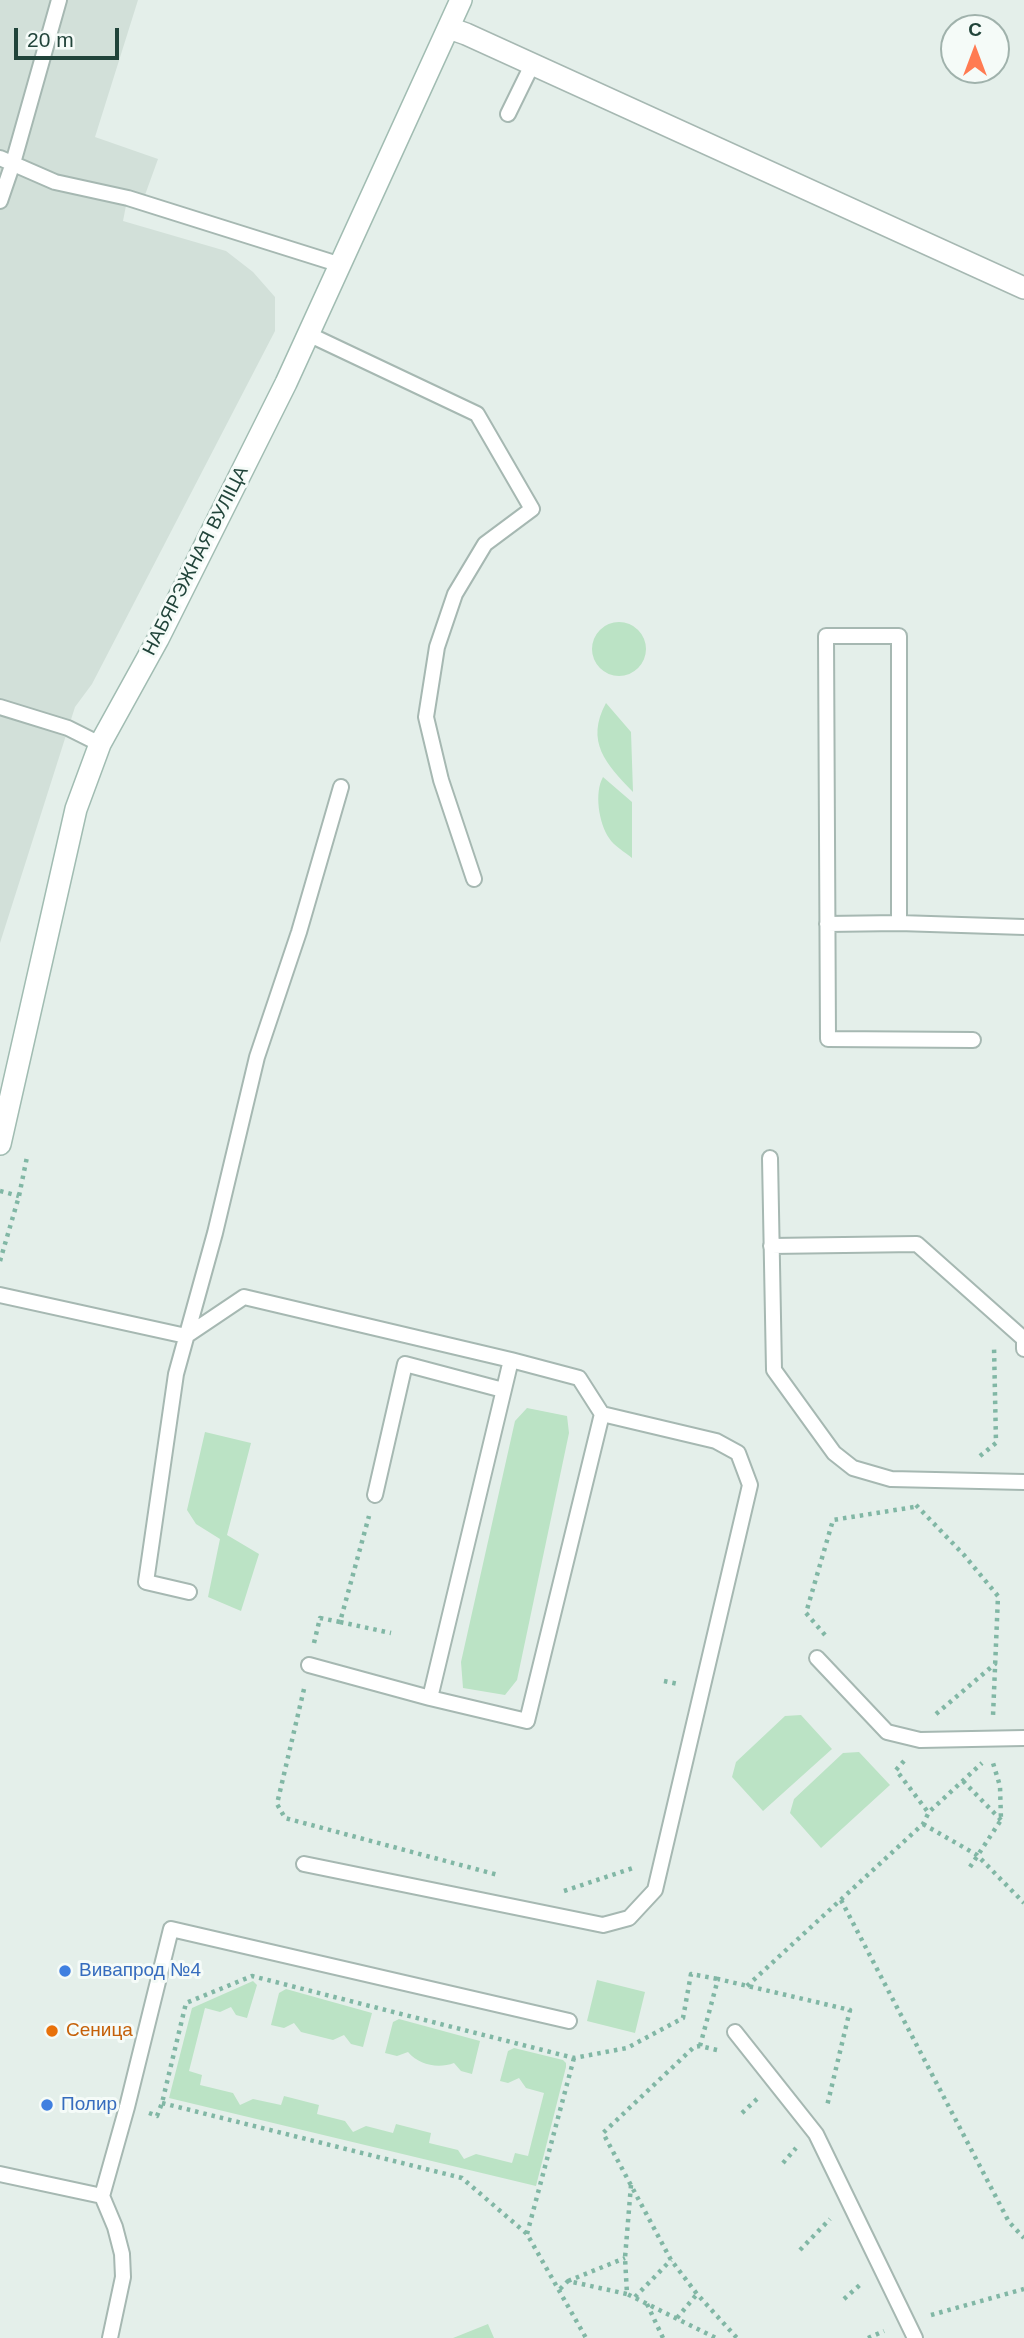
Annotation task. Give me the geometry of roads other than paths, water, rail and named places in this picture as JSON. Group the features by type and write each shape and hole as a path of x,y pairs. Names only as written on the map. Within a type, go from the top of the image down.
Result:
{"street":[{"name":"НАБЯРЭЖНАЯ ВУЛІЦА","path":"0,1144 76,809 100,744 158,639 308,334 461,0"},
{"path":"449,28 1024,288"}],"lane":[{"path":"0,201 6,161 59,0"},
{"path":"508,114 533,65"},
{"path":"6,161 55,182 128,198 341,265"},
{"path":"308,334 477,414 532,509 485,544 455,594 437,647 426,717 441,780 474,879"},
{"path":"899,923 899,636 826,636 828,1039 974,1040"},
{"path":"0,707 68,728 100,744"},
{"path":"189,1591 146,1582 176,1374 215,1233 257,1057 299,932 341,787"},
{"path":"827,924 1024,926"},
{"path":"770,1158 774,1370 834,1453 853,1468 891,1479 1024,1482"},
{"path":"771,1246 917,1244 1024,1339 1024,1349"},
{"path":"0,1295 187,1336 244,1297 579,1378 602,1414 716,1441 738,1453 750,1485 655,1890 629,1918 603,1925 304,1864"},
{"path":"430,1698 511,1360"},
{"path":"375,1495 405,1364 503,1390"},
{"path":"309,1665 430,1698 527,1720 602,1414"},
{"path":"817,1658 887,1732 920,1740 1024,1738"},
{"path":"110,2338 123,2277 122,2254 115,2227 102,2196 127,2108 171,1929 569,2021"},
{"path":"735,2032 816,2134 915,2338"},
{"path":"0,2174 102,2196"}],"place":[{"name":"Вивапрод №4","path":"65,1971"},
{"name":"Сеница","path":"52,2031"},
{"name":"Полир","path":"47,2105"}]}
